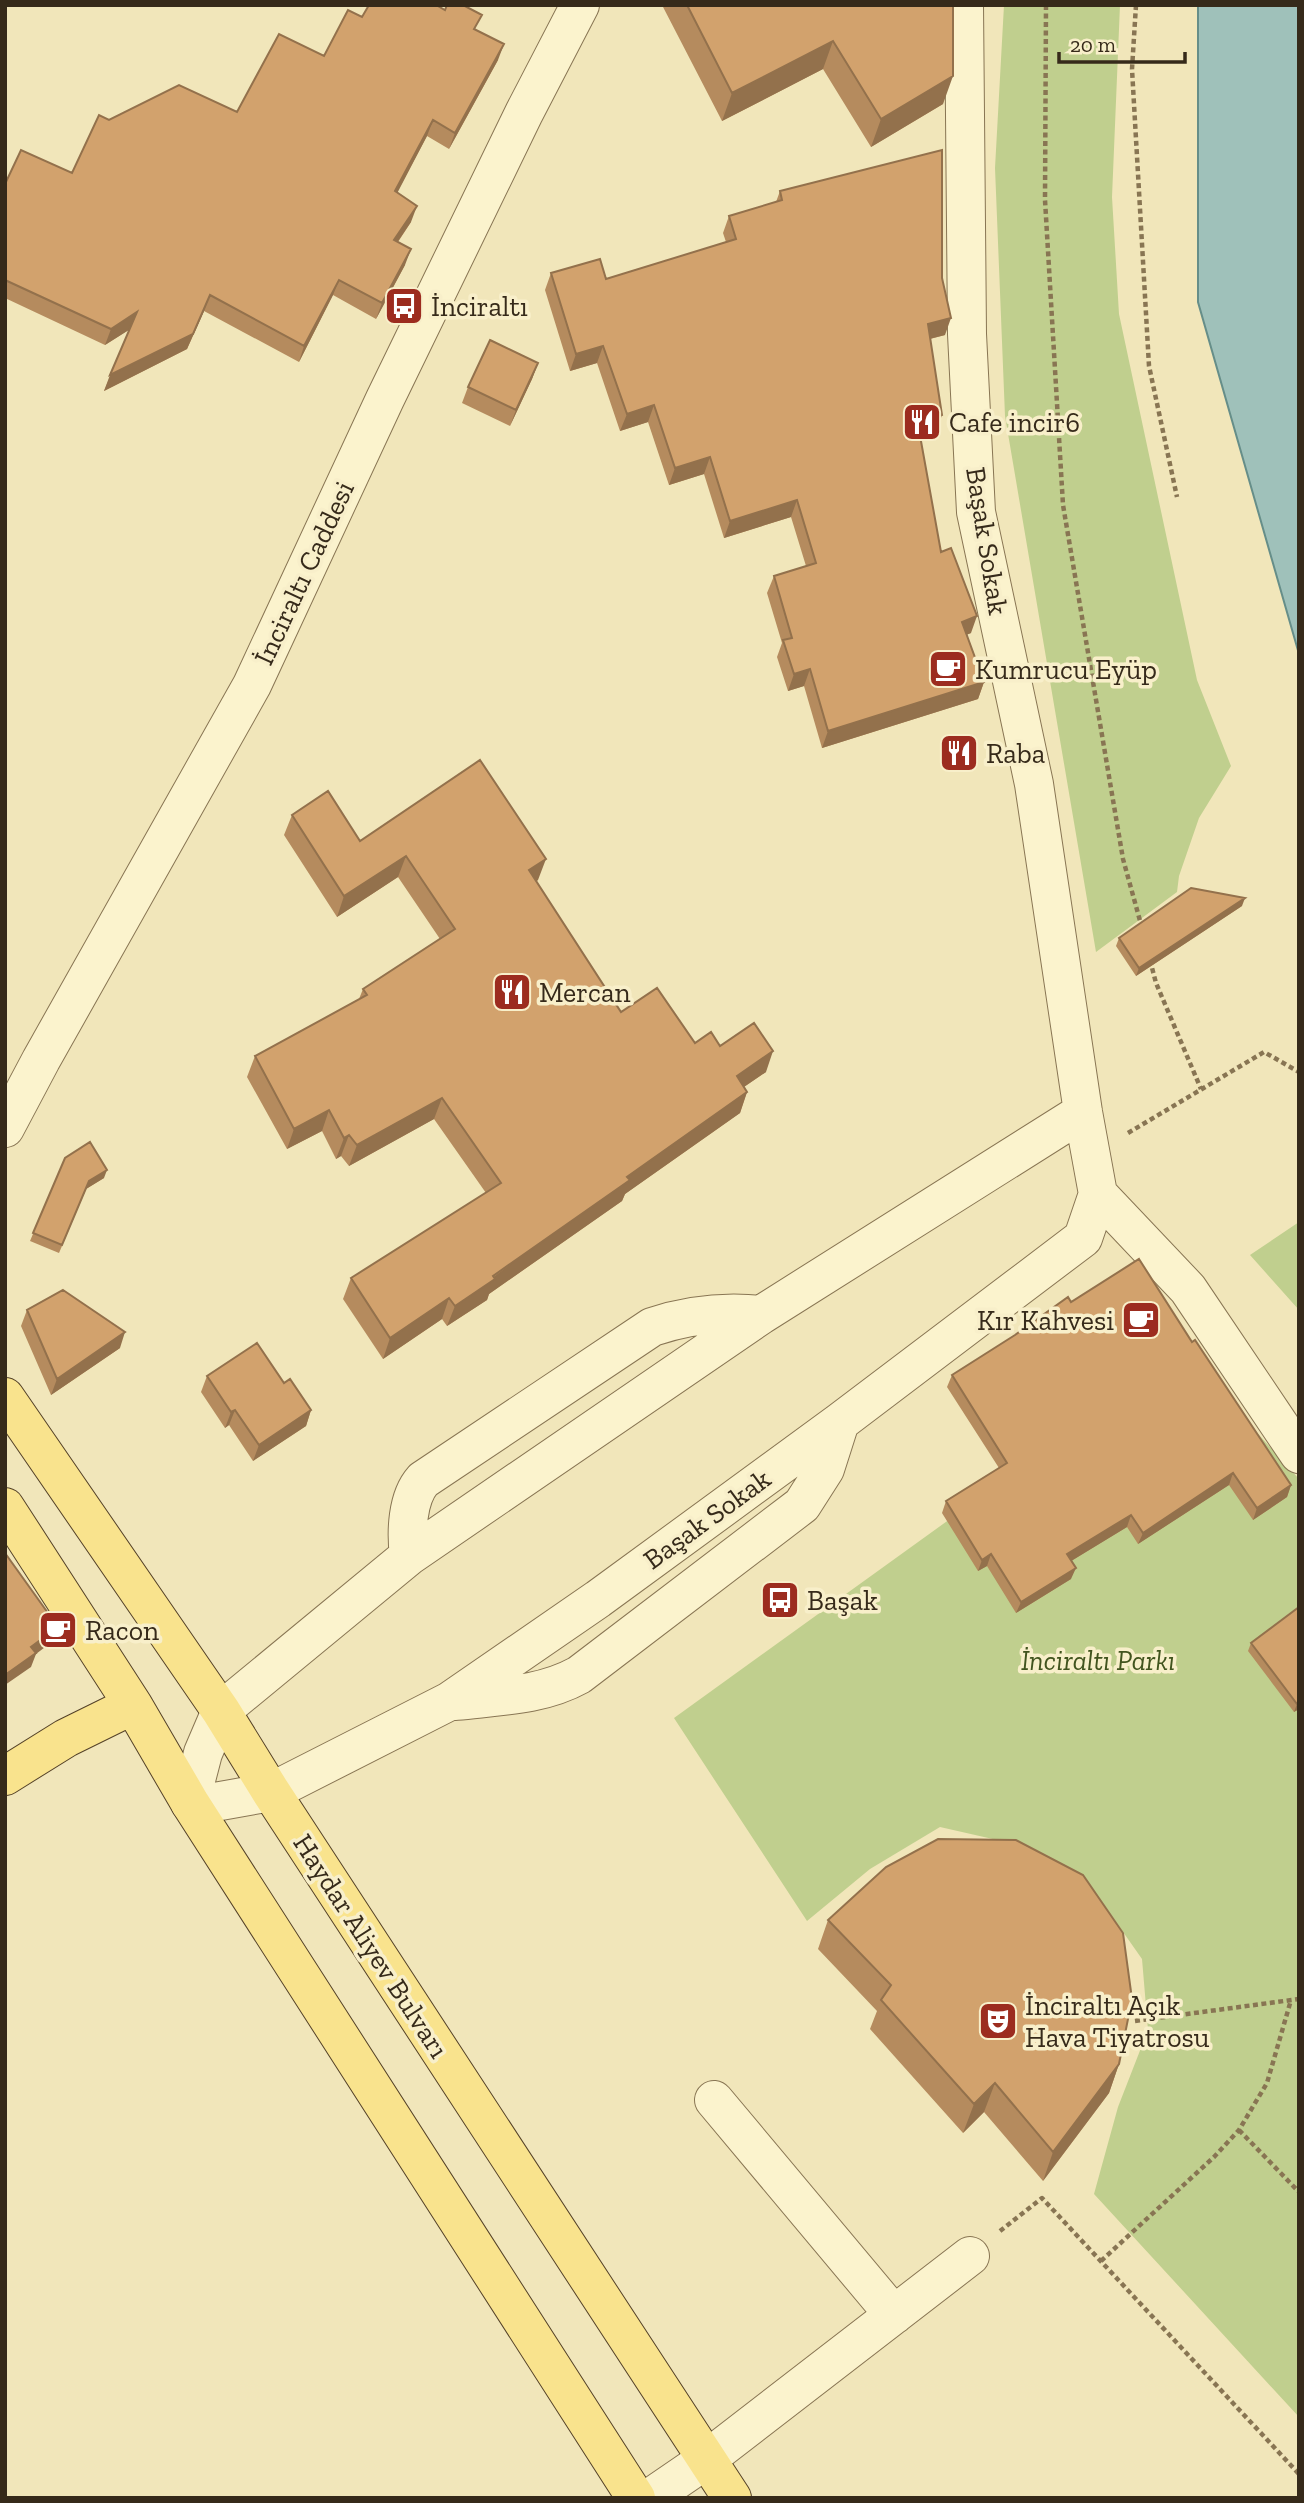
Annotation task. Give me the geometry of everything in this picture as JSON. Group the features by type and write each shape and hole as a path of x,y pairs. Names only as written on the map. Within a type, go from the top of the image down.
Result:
{"main road":[{"name":"Haydar Aliyev Bulvarı","path":"5,1397 221,1711 271,1792 732,2498"},
{"path":"5,1507 132,1705 190,1803 636,2498"},
{"path":"5,1776 66,1738 132,1705"}],"street":[{"name":"İnciraltı Caddesi","path":"5,1128 252,685 410,349 524,113 580,5"},
{"name":"Başak Sokak","path":"190,1803 209,1803 271,1792 450,1702 598,1599 840,1422 1083,1238 1098,1194 1083,1112 1034,784 976,512 967,334 964,5"},
{"path":"190,1803 203,1753 221,1711 409,1556 761,1315 1083,1112"},
{"path":"1098,1194 1188,1290 1299,1454"},
{"path":"409,1556 412,1497 423,1480 652,1327 704,1314 736,1312 761,1315"},
{"path":"450,1702 538,1692 579,1675 802,1505 825,1469 840,1422"},
{"path":"714,2100 894,2315"},
{"path":"650,2498 707,2459 970,2256"}],"path":[{"path":"1046,5 1045,200 1063,505 1123,859 1143,933"},
{"path":"1136,5 1132,69 1149,366 1177,497"},
{"path":"1150,958 1156,982 1202,1089"},
{"path":"1091,1155 1264,1052 1299,1072"},
{"path":"1135,2021 1299,1999"},
{"path":"1101,2261 1214,2157 1239,2130 1267,2083 1291,2000"},
{"path":"1239,2130 1298,2190"},
{"path":"970,2256 1042,2197 1299,2474"}],"green space":[{"path":"1004,5 1120,5 1112,197 1119,314 1197,680 1231,766 1199,818 1179,876 1177,892 1096,952 1005,416 995,168"},
{"path":"1299,1222 1299,1310 1250,1255"},
{"name":"İnciraltı Parkı","path":"1183,1351 1299,1479 1299,2417 1094,2194 1118,2107 1148,2030 1142,1959 1088,1882 1023,1846 940,1827 870,1869 807,1921 674,1718"}],"water":[{"path":"1198,5 1299,5 1299,654 1198,302"}],"building":[{"path":"369,5 436,5 445,10 447,5 463,5 482,15 474,29 504,44 455,133 433,120 395,191 417,206 394,240 411,249 382,303 339,280 304,346 210,295 193,334 110,375 137,312 111,329 5,280 5,184 21,150 72,173 99,115 109,120 179,85 237,112 279,34 324,56 348,10 362,17"},
{"path":"687,5 953,5 953,76 881,119 833,41 732,93"},
{"path":"942,150 942,278 951,318 928,324 942,415 917,419 941,552 951,548 977,616 962,622 984,682 828,731 810,669 794,674 783,640 792,638 774,576 816,563 797,500 730,521 710,457 675,468 654,405 627,414 603,346 576,354 551,273 600,259 606,279 736,239 729,216 782,200 780,191"},
{"path":"490,340 538,363 516,410 468,387"},
{"path":"480,760 546,859 529,870 621,1012 657,988 695,1043 711,1032 720,1046 754,1023 773,1051 737,1076 747,1092 627,1177 630,1180 493,1276 495,1279 455,1306 449,1298 390,1338 351,1278 501,1183 442,1098 357,1145 349,1135 344,1138 329,1110 294,1129 255,1056 367,995 363,989 455,929 406,856 344,896 292,815 328,791 360,841"},
{"path":"1191,888 1245,898 1139,968 1119,938"},
{"path":"90,1142 107,1170 89,1181 62,1245 33,1233 65,1158"},
{"path":"1139,1259 1192,1342 1195,1340 1291,1485 1257,1508 1233,1473 1143,1533 1131,1515 1067,1554 1076,1568 1021,1602 991,1554 982,1560 946,1501 1007,1463 952,1375 1068,1297 1071,1302"},
{"path":"63,1290 125,1332 57,1379 27,1310"},
{"path":"257,1343 284,1383 290,1379 311,1410 259,1445 235,1410 231,1412 207,1376"},
{"path":"5,1553 58,1627 31,1647 36,1653 5,1675"},
{"path":"1299,1607 1299,1703 1297,1704 1251,1643"},
{"name":"İnciraltı Açık Hava Tiyatrosu","path":"938,1839 1016,1840 1083,1875 1123,1933 1132,1999 1119,2064 1053,2152 995,2083 974,2104 881,2000 891,1985 828,1920 886,1867"}],"place":[{"name":"İnciraltı","path":"404,306"},
{"name":"Cafe incir6","path":"922,422"},
{"name":"Kumrucu Eyüp","path":"948,669"},
{"name":"Raba","path":"959,753"},
{"name":"Mercan","path":"512,992"},
{"name":"Kır Kahvesi","path":"1141,1320"},
{"name":"Başak","path":"780,1600"},
{"name":"Racon","path":"58,1630"},
{"name":"İnciraltı Açık Hava Tiyatrosu","path":"998,2021"}]}
